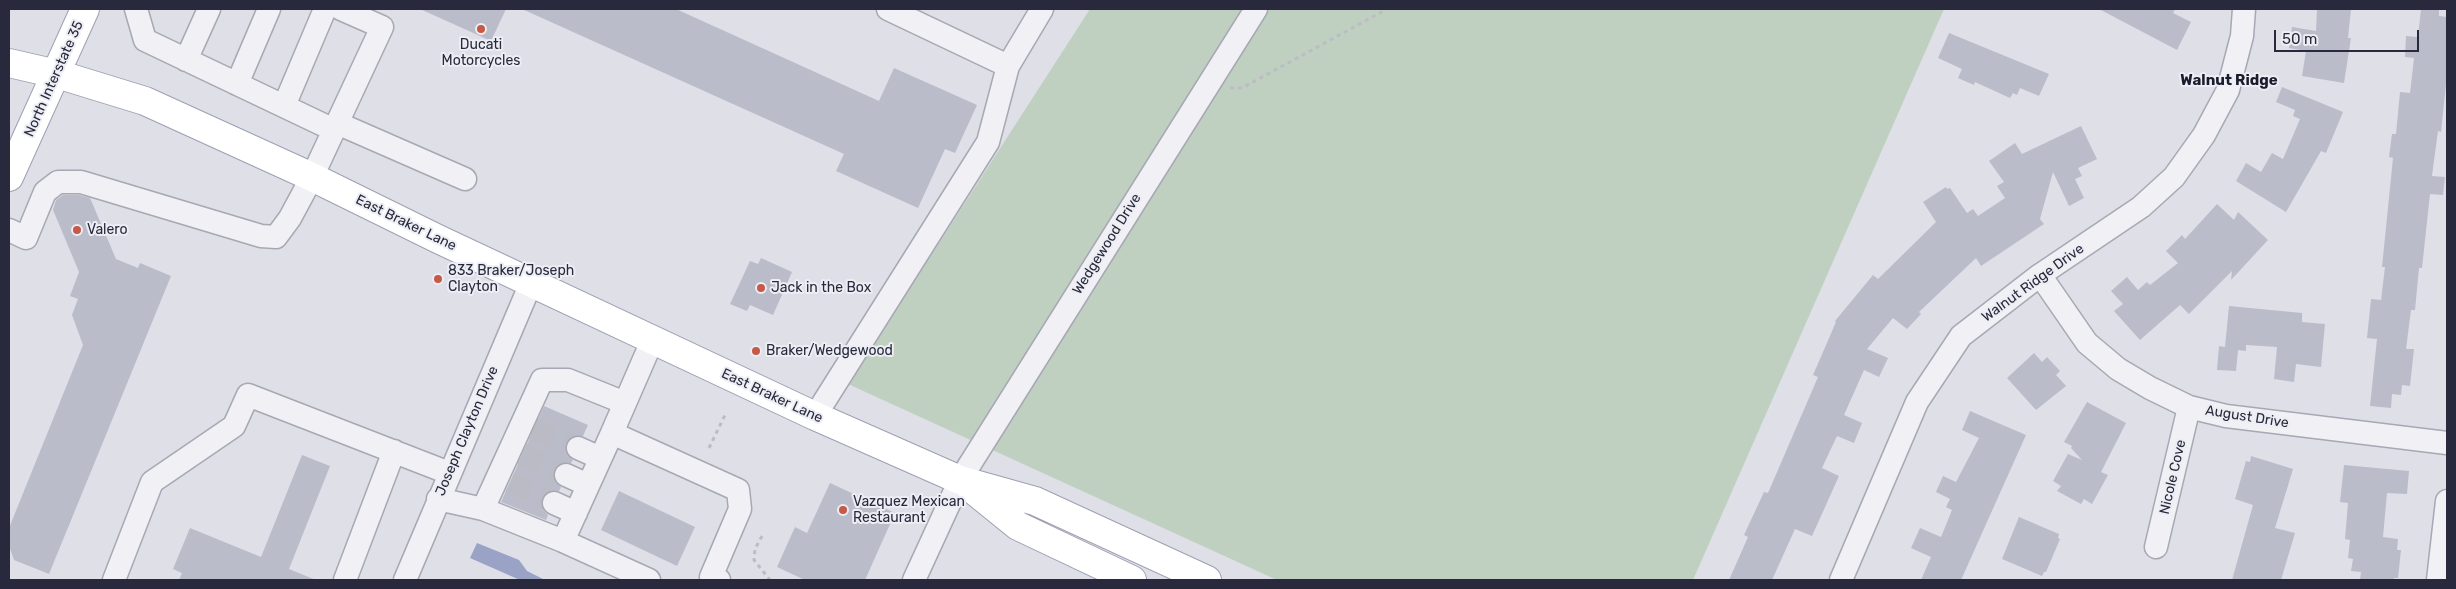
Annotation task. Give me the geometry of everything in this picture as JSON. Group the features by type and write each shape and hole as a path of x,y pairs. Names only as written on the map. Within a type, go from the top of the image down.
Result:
{"main road":[{"name":"North Interstate 35","path":"9,177 85,9"},
{"name":"East Braker Lane","path":"10,63 57,74 144,101 312,177 652,341 816,416 960,480 1035,501 1207,580"},
{"name":"East Braker Lane","path":"960,480 1018,526 1132,580"}],"street":[{"path":"136,9 144,40 284,106 465,179"},
{"path":"186,60 209,9"},
{"path":"237,84 269,9"},
{"path":"284,106 326,9"},
{"path":"9,230 26,238 45,192 58,182 81,182 261,236 276,237 290,218 312,177 382,27 341,9"},
{"path":"888,9 1008,66"},
{"path":"816,416 988,142 1008,66 1042,9"},
{"name":"Wedgewood Drive","path":"914,580 960,480 1256,9"},
{"name":"Walnut Ridge Drive","path":"1842,580 1917,402 1961,336 2040,275 2141,207 2174,177 2204,134 2228,90 2242,36 2244,9"},
{"name":"August Drive","path":"2040,275 2087,343 2118,369 2150,388 2189,407 2226,416 2447,443"},
{"name":"Joseph Clayton Drive","path":"405,580 531,283"},
{"path":"563,541 652,341"},
{"path":"483,509 504,479 528,426 542,380 568,380 625,403"},
{"path":"114,580 152,482 234,426 248,395 449,473"},
{"name":"Nicole Cove","path":"2156,547 2189,407"},
{"path":"612,432 738,490 740,509 713,579"},
{"path":"578,448 600,458"},
{"path":"345,580 394,451"},
{"path":"566,475 588,485"},
{"path":"438,499 483,509 563,541 649,580"},
{"path":"2438,580 2447,501"},
{"path":"554,503 576,514"}],"path":[{"path":"1207,89 1242,88 1387,9"},
{"path":"709,448 725,416"},
{"path":"762,536 754,553 754,560 770,580"},
{"path":"749,551 754,553"}],"green space":[{"path":"1090,9 1944,9 1693,580 1277,580 848,384"}],"water":[{"path":"477,543 519,560 527,571 545,580 520,580 470,558"}],"building":[{"name":"Ducati Motorcycles","path":"420,9 506,9 491,41"},
{"path":"522,9 676,9 879,101 894,68 977,105 955,153 945,149 918,208 836,171 844,154"},
{"path":"2099,9 2175,9 2173,13 2191,22 2177,50"},
{"path":"2317,9 2351,9 2348,38 2351,38 2344,83 2302,76 2306,51 2289,48 2292,27 2316,31"},
{"path":"2421,9 2439,9 2439,16 2447,17 2446,84 2441,132 2438,131 2432,176 2445,177 2443,195 2430,194 2422,268 2419,268 2415,310 2411,310 2406,349 2414,349 2410,386 2402,385 2401,395 2392,394 2391,408 2370,406 2377,339 2367,338 2371,299 2381,300 2385,267 2382,267 2393,158 2389,157 2392,134 2396,134 2400,92 2410,93 2414,58 2405,57 2406,36 2418,37"},
{"path":"1949,33 2049,74 2039,96 2020,88 2017,95 2013,93 2010,98 1975,82 1974,85 1958,78 1962,69 1938,58"},
{"path":"2282,87 2343,112 2326,153 2321,151 2286,212 2236,181 2246,163 2261,172 2272,153 2283,159 2300,119 2293,116 2295,110 2276,102"},
{"path":"2081,126 2097,159 2078,168 2082,176 2075,179 2084,198 2069,206 2053,172 2040,219 2044,224 1981,266 1976,258 1919,312 1921,314 1907,329 1893,318 1867,349 1888,358 1879,377 1864,370 1844,415 1862,423 1854,443 1837,436 1822,468 1839,476 1812,536 1795,529 1772,580 1729,580 1748,537 1744,535 1764,492 1768,493 1818,377 1813,375 1835,321 1873,275 1878,279 1936,222 1923,202 1946,187 1947,189 1950,188 1967,213 1973,209 1978,216 2005,198 1997,186 2004,182 1989,161 2015,143 2022,154"},
{"path":"63,195 79,195 90,198 116,259 138,268 140,263 171,276 49,574 14,560 9,546 9,528 83,345 72,315 78,299 70,296 79,272 53,210 56,200"},
{"path":"2217,204 2234,220 2238,212 2268,240 2231,280 2232,271 2189,314 2180,305 2140,340 2114,311 2123,304 2111,291 2127,277 2138,290 2147,282 2150,285 2178,263 2166,251 2182,235 2185,239"},
{"name":"Jack in the Box","path":"761,258 792,272 773,315 750,305 747,311 730,304 750,261 758,264"},
{"path":"2229,306 2302,313 2302,322 2325,324 2321,367 2296,364 2294,382 2274,379 2277,347 2246,345 2246,351 2238,350 2236,371 2217,370 2219,346 2225,347"},
{"path":"2034,353 2042,362 2047,357 2060,371 2056,375 2066,386 2036,410 2007,378"},
{"path":"2087,402 2126,423 2101,472 2108,475 2092,504 2084,499 2081,504 2057,491 2061,486 2053,481 2068,454 2082,460 2071,448 2072,446 2064,442"},
{"path":"544,406 588,425 583,436 571,437 566,443 567,455 573,460 571,463 559,464 554,470 555,482 561,487 559,491 547,492 542,498 543,510 548,515 546,520 501,502"},
{"path":"1970,411 2026,435 1961,580 1921,580 1931,557 1911,548 1920,528 1941,537 1952,510 1946,507 1950,499 1936,492 1943,476 1956,482 1979,438 1962,430"},
{"path":"302,455 330,466 289,569 316,580 179,580 182,573 173,569 190,528 261,557"},
{"path":"2251,456 2293,469 2275,528 2295,533 2281,580 2232,580 2253,505 2235,499 2246,461 2250,462"},
{"path":"2344,465 2409,471 2407,494 2387,493 2383,537 2398,539 2397,550 2401,550 2398,578 2394,578 2394,580 2360,580 2361,572 2351,571 2353,559 2348,558 2350,540 2345,539 2348,503 2340,502"},
{"path":"830,483 895,513 865,580 805,580 777,567 795,527 807,533"},
{"path":"619,491 695,527 677,566 601,530"},
{"path":"2019,517 2059,534 2058,538 2060,539 2046,572 2042,576 2002,559"}],"tunnel":[{"path":"533,429 578,448"},
{"path":"522,454 566,475"},
{"path":"510,482 554,503"}],"place":[{"name":"Ducati Motorcycles","path":"481,29"},
{"name":"Valero","path":"77,230"},
{"name":"833 Braker/Joseph Clayton","path":"438,279"},
{"name":"Jack in the Box","path":"761,288"},
{"name":"Braker/Wedgewood","path":"756,351"},
{"name":"Vazquez Mexican Restaurant","path":"843,510"}],"district":[{"name":"Walnut Ridge","path":"2229,81"}]}
